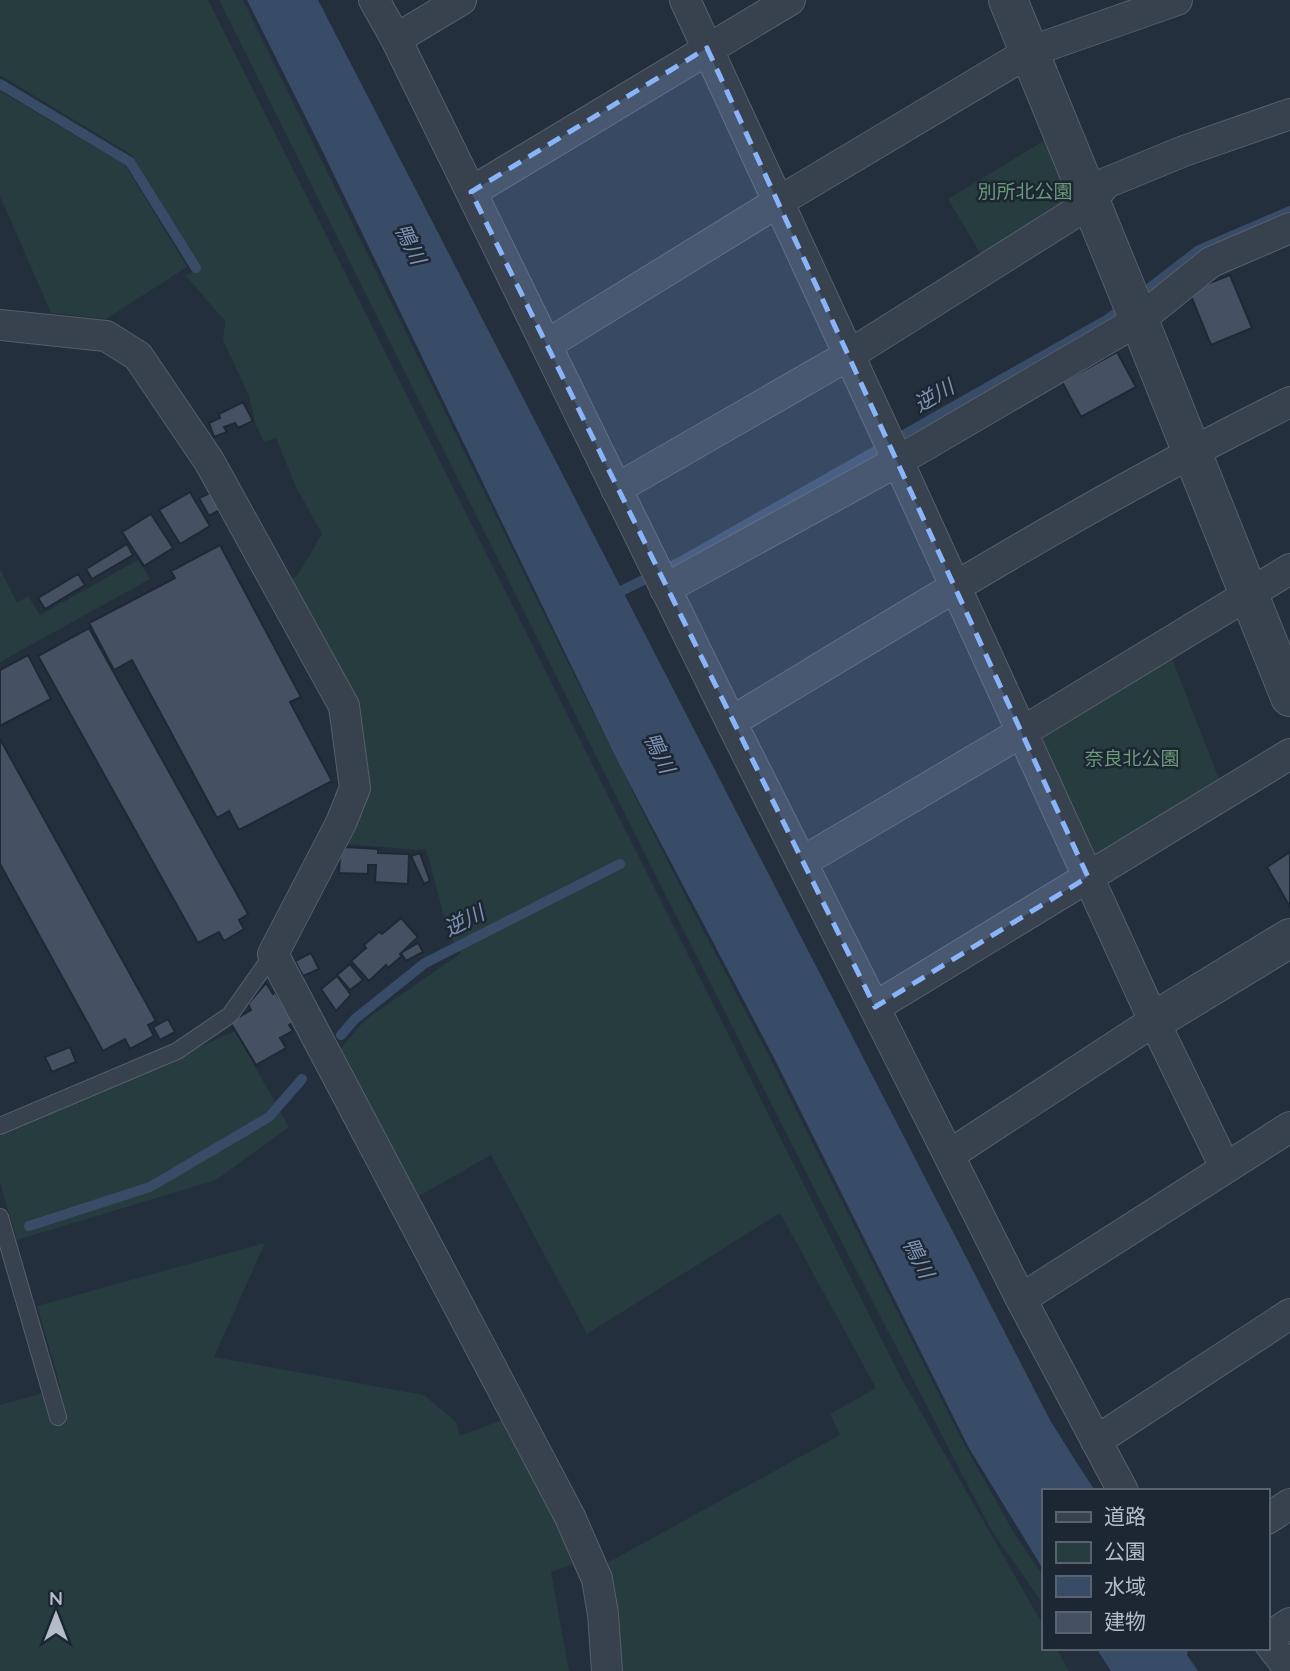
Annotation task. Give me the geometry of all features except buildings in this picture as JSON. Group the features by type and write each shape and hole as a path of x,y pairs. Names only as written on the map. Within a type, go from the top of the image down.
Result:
{"street":[{"path":"374,0 396,39 731,722 1021,1299 1121,1489"},
{"path":"396,39 461,0"},
{"path":"685,0 1154,1021 1225,1167"},
{"path":"471,191 790,0"},
{"path":"1008,0 1290,697"},
{"path":"546,345 1029,52 1177,0"},
{"path":"616,489 849,355 1090,203 1106,183 1184,151 1290,114"},
{"path":"659,577 892,447 1133,304 1211,262 1290,228"},
{"path":"0,325 106,336 138,356 209,461 344,706 355,788 335,834 273,954 570,1517 597,1579 603,1614 607,1671"},
{"path":"731,722 956,587 1191,451 1290,402"},
{"path":"802,862 1290,569"},
{"path":"875,1007 1290,754"},
{"path":"949,1155 1154,1021 1290,938"},
{"path":"1021,1299 1290,1127"},
{"path":"1096,1441 1290,1314"},
{"path":"1269,1518 1290,1504"},
{"path":"1269,1638 1290,1623"},
{"path":"1269,1642 1290,1670"}],"lane":[{"path":"0,1126 177,1051 230,1015 273,954"},
{"path":"0,1217 58,1417"}],"highlighted area":[{"path":"707,48 1088,877 875,1007 471,192"}],"green space":[{"path":"0,0 208,0 899,1374 1042,1623 1042,1650 1057,1650 1069,1671 615,1671 600,1567 840,1435 830,1414 876,1388 780,1213 587,1334 491,1155 412,1200 336,1054 365,1020 461,953 449,935 426,849 348,844 366,799 285,581 297,576 322,534 296,487 276,438 264,442 255,423 249,396 223,340 225,321 186,276 199,267 132,155 0,75"},
{"path":"219,0 243,0 675,876 769,1056 963,1442 1014,1533 1042,1575 1042,1603 990,1528 659,882"},
{"path":"0,91 125,165 187,267 106,319 51,313 0,196"},
{"name":"別所北公園","path":"1045,140 1073,201 982,256 948,199"},
{"path":"138,560 150,579 0,662 0,569 17,603 28,596 40,615"},
{"name":"奈良北公園","path":"1171,656 1221,784 1097,858 1039,735"},
{"path":"235,1031 289,1127 216,1180 17,1240 0,1183 0,1136"},
{"path":"265,1243 214,1357 424,1395 456,1422 460,1436 507,1418 580,1562 551,1572 569,1671 0,1671 0,1405 61,1388 37,1306"}],"water":[{"name":"鴨川","path":"247,0 318,0 1051,1422 1094,1489 1042,1489 1042,1567 969,1448 772,1054 617,760"},
{"path":"1097,1650 1188,1650 1187,1655 1198,1671 1111,1671"}],"waterway":[{"path":"0,84 130,162 196,268"},
{"name":"逆川","path":"1139,296 1199,250 1290,211"},
{"name":"逆川","path":"613,595 680,562 1108,319 1124,307"},
{"name":"逆川","path":"341,1035 355,1019 425,963 620,864"},
{"name":"逆川","path":"29,1226 150,1187 269,1117 302,1079"}]}
